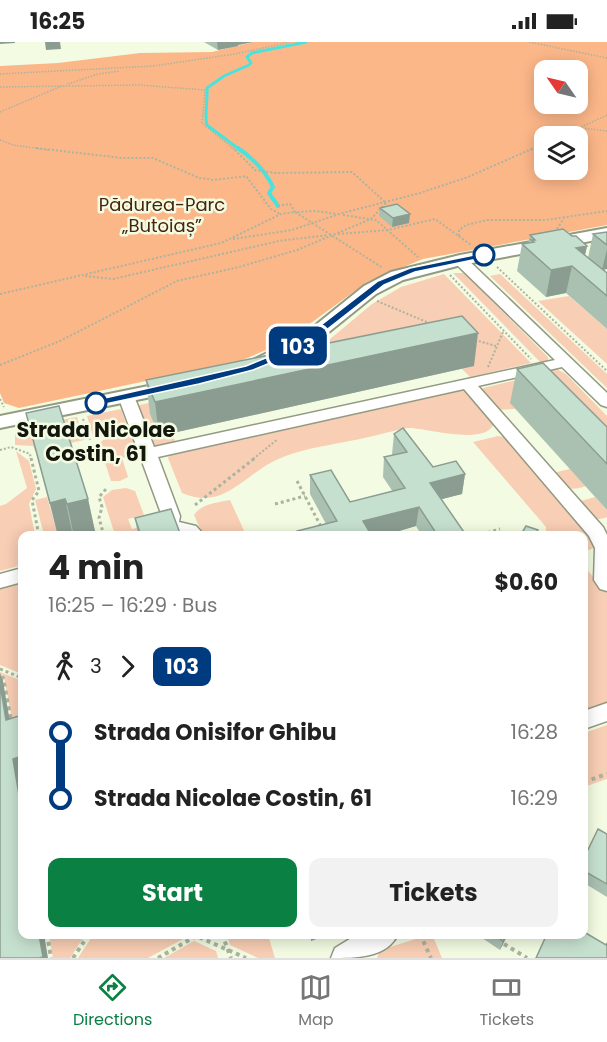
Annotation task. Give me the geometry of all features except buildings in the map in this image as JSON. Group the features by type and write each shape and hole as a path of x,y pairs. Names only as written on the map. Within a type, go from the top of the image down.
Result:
{"main road":[{"path":"249,368 308,340 381,283 428,267 453,266 564,247 607,232"},
{"path":"0,422 199,381"}],"street":[{"path":"453,266 606,398"},
{"path":"148,454 566,362"},
{"path":"475,382 596,532 605,548 604,580 607,584"},
{"path":"126,396 171,516 169,525 159,531"},
{"path":"169,525 189,531"},
{"path":"0,581 18,576"},
{"path":"588,719 607,712"}],"path":[{"path":"0,112 65,85 98,75 235,54 290,42"},
{"path":"529,42 607,58"},
{"path":"0,74 113,70 153,66"},
{"path":"0,87 140,85 205,90 202,123 257,171 352,172 386,204"},
{"path":"584,126 607,115"},
{"path":"588,129 607,131"},
{"path":"0,140 13,145 41,149 122,158 153,158 199,178 214,180 246,176 271,209 281,214"},
{"path":"0,294 228,240 292,230 339,214 386,204 468,177 534,148"},
{"path":"278,206 291,204 295,212 384,268"},
{"path":"0,365 60,341 177,281 278,256 371,219 379,208 386,204"},
{"path":"228,240 281,214 316,211 339,214 371,219 388,230 428,267"},
{"path":"459,236 459,230 463,225 476,222 546,220 607,211"},
{"path":"80,276 113,279 279,241 388,230 438,219 464,240"},
{"path":"493,263 607,371"},
{"path":"453,266 504,331 539,368"},
{"path":"369,304 382,295"},
{"path":"375,300 394,310 438,326"},
{"path":"475,382 504,331"},
{"path":"471,338 496,346"},
{"path":"81,414 90,440"},
{"path":"195,505 278,439 285,424"},
{"path":"0,450 11,447 30,454 39,491 32,500 38,531"},
{"path":"297,480 323,531"},
{"path":"103,531 99,518 102,507 99,497 106,489"},
{"path":"275,504 305,496"},
{"path":"493,531 500,529"},
{"path":"0,669 18,676"},
{"path":"0,679 3,678 12,728"},
{"path":"588,781 607,774"},
{"path":"48,939 51,958"},
{"path":"73,958 86,939"},
{"path":"158,958 192,939"},
{"path":"204,939 246,958"},
{"path":"224,939 231,958"},
{"path":"422,939 431,958"},
{"path":"504,944 527,958"}],"shaded area":[{"path":"453,273 464,273 548,357 548,360 541,363"},
{"path":"444,274 531,363 470,377 462,369 473,366 151,414 159,436 172,433 176,443 162,447 152,445 135,406 235,384 323,345 372,304 401,287"},
{"path":"500,274 607,374 607,388 490,276"},
{"path":"569,296 607,329 607,364 538,301"},
{"path":"557,369 566,374 607,416 607,430 547,370"},
{"path":"533,376 511,403 515,409 496,410 481,392 483,388"},
{"path":"463,388 494,422 490,429 469,435 400,429 304,450 269,464 234,488 211,498 197,498 182,493 168,458 170,453 293,425 319,422 342,413"},
{"path":"121,409 128,429 93,436 87,416"},
{"path":"77,417 84,440 35,451 33,446 15,445 15,433 22,427"},
{"path":"133,432 137,449 132,455 122,458 128,477 120,481 111,481 99,444 103,440"},
{"path":"498,436 508,438 586,531 546,531 546,527 473,442"},
{"path":"16,451 29,461 36,489 29,504 34,531 18,531 18,566 0,571 0,506 27,488"},
{"path":"570,469 586,486 568,488 554,475"},
{"path":"126,488 135,491 144,515 128,519 132,529 150,524 144,531 114,531 103,497 112,490"},
{"path":"47,497 57,531 43,531 35,500"},
{"path":"595,497 607,510 607,517 594,518 588,515 579,504 581,501"},
{"path":"230,500 244,531 201,531 194,515 205,506"},
{"path":"588,533 597,544 588,550"},
{"path":"588,571 607,593 607,704 588,711"},
{"path":"18,583 18,672 0,665 0,588"},
{"path":"0,672 18,679 18,734 15,735 4,677 0,677"},
{"path":"607,725 607,779 588,786 588,732"},
{"path":"50,939 82,939 70,958 53,958"},
{"path":"90,939 183,939 148,958 78,958"},
{"path":"228,939 269,939 275,958 258,958 230,945"},
{"path":"416,939 434,939 442,958 377,958 380,950"},
{"path":"194,941 216,951 218,958 164,958"}],"green space":[{"name":"Pădurea-Parc „Butoiaș”","path":"253,42 607,42 607,225 423,259 367,282 285,342 240,361 19,408 4,403 0,393 0,66 58,63 140,53 212,52"}],"waterway":[{"path":"240,150 207,125 207,88 224,76 249,65 251,63 247,57 252,53 306,42"},
{"path":"238,148 263,170 273,187 269,193 278,206"}],"bus line":[{"name":"103","path":"96,403 227,375 249,368 308,340 381,283 413,270 484,255"}],"place":[{"name":"Strada Nicolae Costin, 61","path":"96,403"}]}
